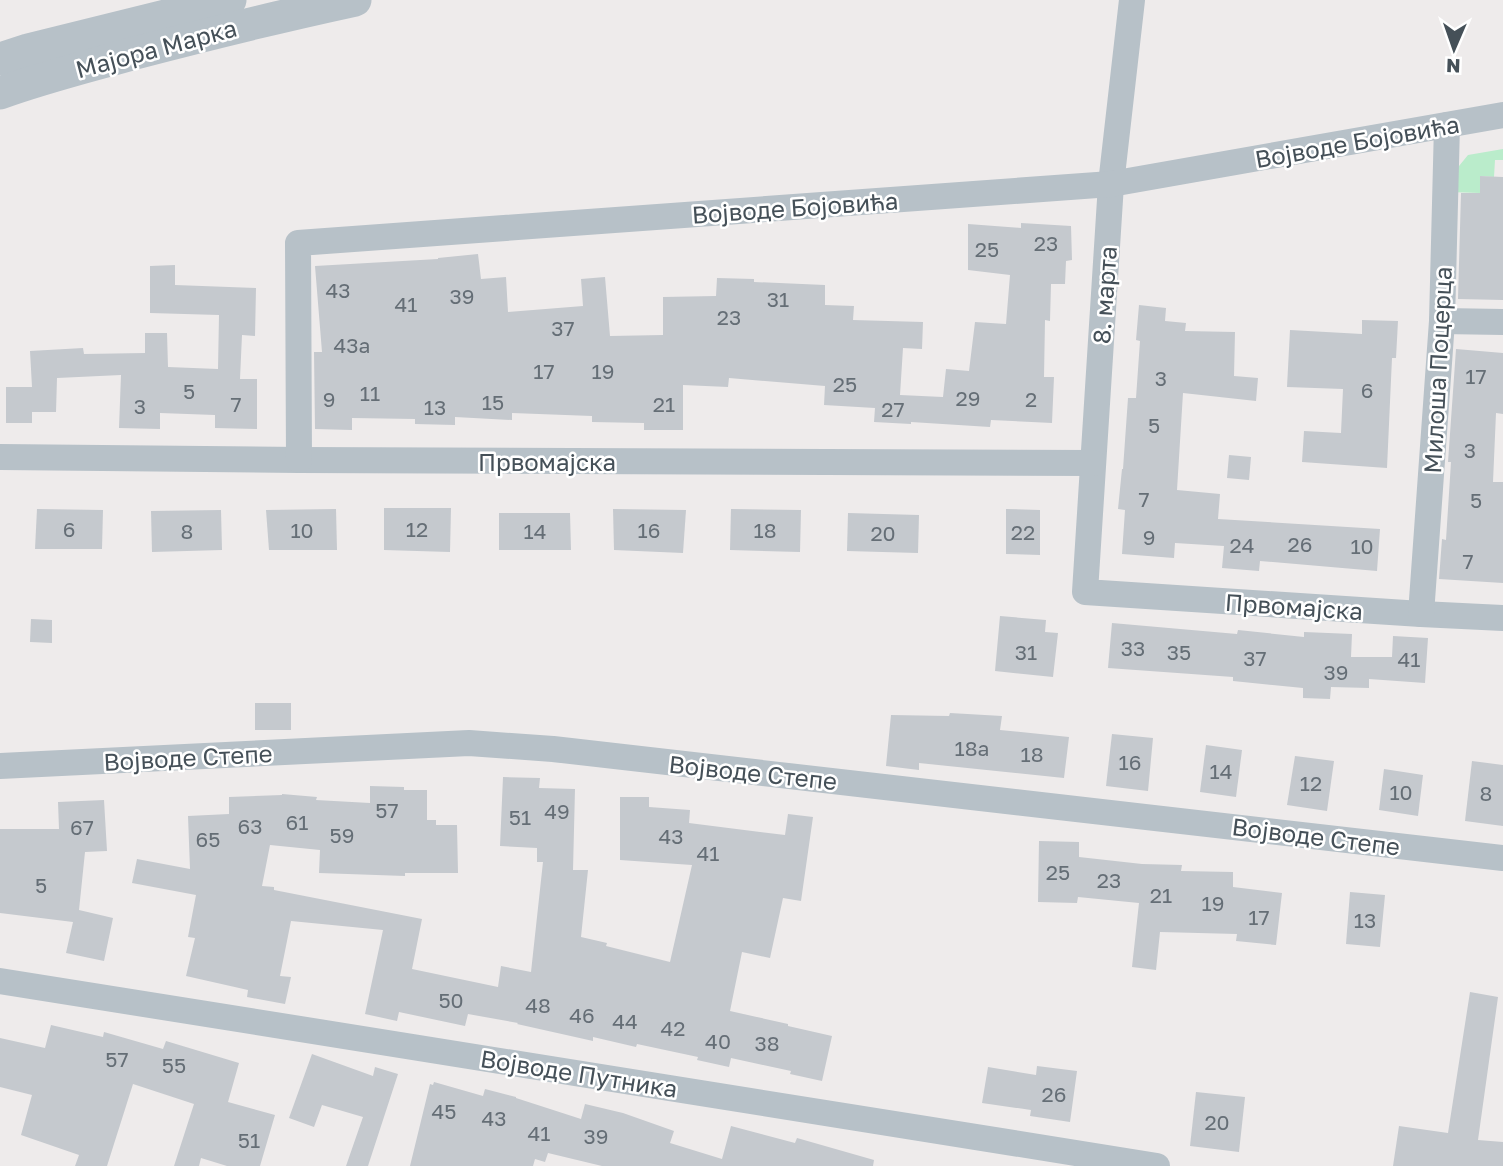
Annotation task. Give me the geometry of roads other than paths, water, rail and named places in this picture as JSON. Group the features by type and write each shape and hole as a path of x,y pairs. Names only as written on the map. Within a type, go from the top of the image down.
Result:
{"street":[{"name":"Мајора Марка","path":"0,59 230,0"},
{"name":"Мајора Марка","path":"0,93 38,79 246,24 355,0"},
{"name":"8. марта","path":"1085,592 1111,184 1132,0"},
{"name":"Војводе Бојовића","path":"299,460 298,243 1111,184 1503,115"},
{"name":"Милоша Поцерца","path":"1421,614 1442,321 1447,125"},
{"path":"1442,321 1503,322"},
{"name":"Првомајска","path":"0,457 1093,463"},
{"name":"Првомајска","path":"1085,592 1503,618"},
{"name":"Војводе Степе","path":"0,766 469,743 553,750 1503,858"},
{"name":"Војводе Путника","path":"0,981 1157,1166"}]}
